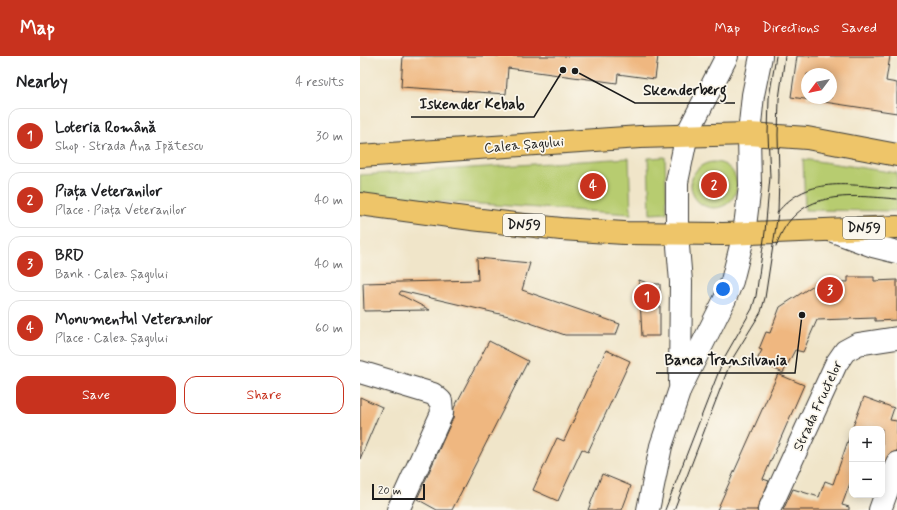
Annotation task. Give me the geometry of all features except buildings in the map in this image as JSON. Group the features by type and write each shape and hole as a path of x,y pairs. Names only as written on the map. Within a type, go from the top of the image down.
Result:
{"main road":[{"name":"Calea Șagului","path":"360,156 687,134 749,134"},
{"path":"749,134 801,138 897,154"},
{"name":"DN59","path":"360,204 561,229 677,234 744,234 897,227"}],"street":[{"path":"680,389 681,282 677,234 676,182 687,134 727,56"},
{"path":"648,510 661,446 680,389 725,299 732,281 744,234 750,186 749,134 753,95 761,56"},
{"path":"830,230 873,246 897,252"},
{"name":"Strada Fructelor","path":"769,510 836,364 845,351 858,344 897,338"},
{"path":"360,372 433,394 441,401 442,413 398,510"},
{"path":"880,510 897,463"}],"green space":[{"path":"665,157 667,213 650,214 648,158"},
{"path":"629,158 631,214 360,196 360,175"},
{"path":"803,159 897,173 897,211 805,210"},
{"path":"709,162 719,162 727,166 733,172 737,180 737,190 733,198 727,204 719,208 709,208 701,204 695,198 691,190 691,180 695,172 701,166"}],"tram line":[{"path":"665,510 724,358 752,309 756,296 765,232 770,177 768,134 769,98 776,56"},
{"path":"674,510 731,361 761,312 765,298 778,213 779,99 785,56"},
{"path":"777,213 789,200 803,192 817,187 848,185 897,189"},
{"path":"776,246 785,227 796,214 810,205 826,199 842,197 860,196 897,199"}],"place":[{"name":"Iskender Kebab","path":"563,70"},
{"name":"Skenderberg","path":"575,71"},
{"name":"Piața Veteranilor","path":"714,185"},
{"name":"Monumentul Veteranilor","path":"593,186"},
{"name":"BRD","path":"830,290"},
{"name":"Loteria Română","path":"647,297"},
{"name":"Banca Transilvania","path":"802,315"}]}
